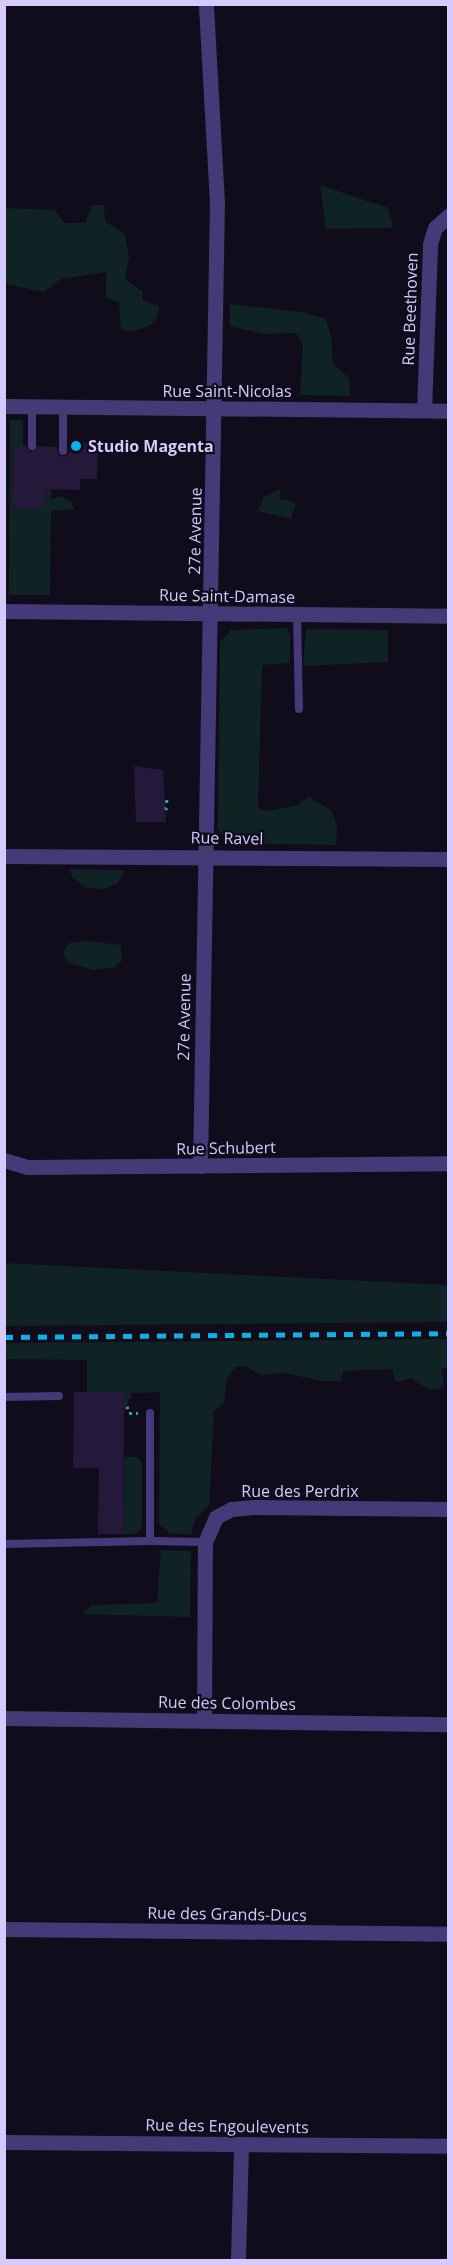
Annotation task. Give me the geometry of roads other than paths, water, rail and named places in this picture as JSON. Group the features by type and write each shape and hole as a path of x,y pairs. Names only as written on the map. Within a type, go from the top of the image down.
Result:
{"street":[{"name":"27e Avenue","path":"200,1166 217,203 206,4"},
{"name":"Rue Beethoven","path":"424,411 430,244 435,228 448,216"},
{"name":"Rue Saint-Nicolas","path":"4,406 448,411"},
{"name":"Rue Saint-Damase","path":"4,611 448,616"},
{"name":"Rue Ravel","path":"4,856 204,855 448,859"},
{"name":"Rue Schubert","path":"4,1160 27,1167 448,1163"},
{"name":"Rue des Perdrix","path":"204,1721 205,1542 216,1517 242,1508 448,1509"},
{"name":"Rue des Colombes","path":"4,1718 448,1724"},
{"name":"Rue des Grands-Ducs","path":"4,1929 448,1934"},
{"name":"Rue des Engoulevents","path":"4,2142 448,2146"},
{"path":"238,2260 241,2144"}],"lane":[{"path":"32,407 32,446"},
{"path":"63,407 63,451"},
{"path":"297,615 299,709"},
{"path":"4,1397 59,1396"},
{"path":"150,1413 150,1541"},
{"path":"4,1544 205,1542"}],"railway":[{"path":"4,1337 448,1333"}],"place":[{"name":"Studio Magenta","path":"76,446"}]}
